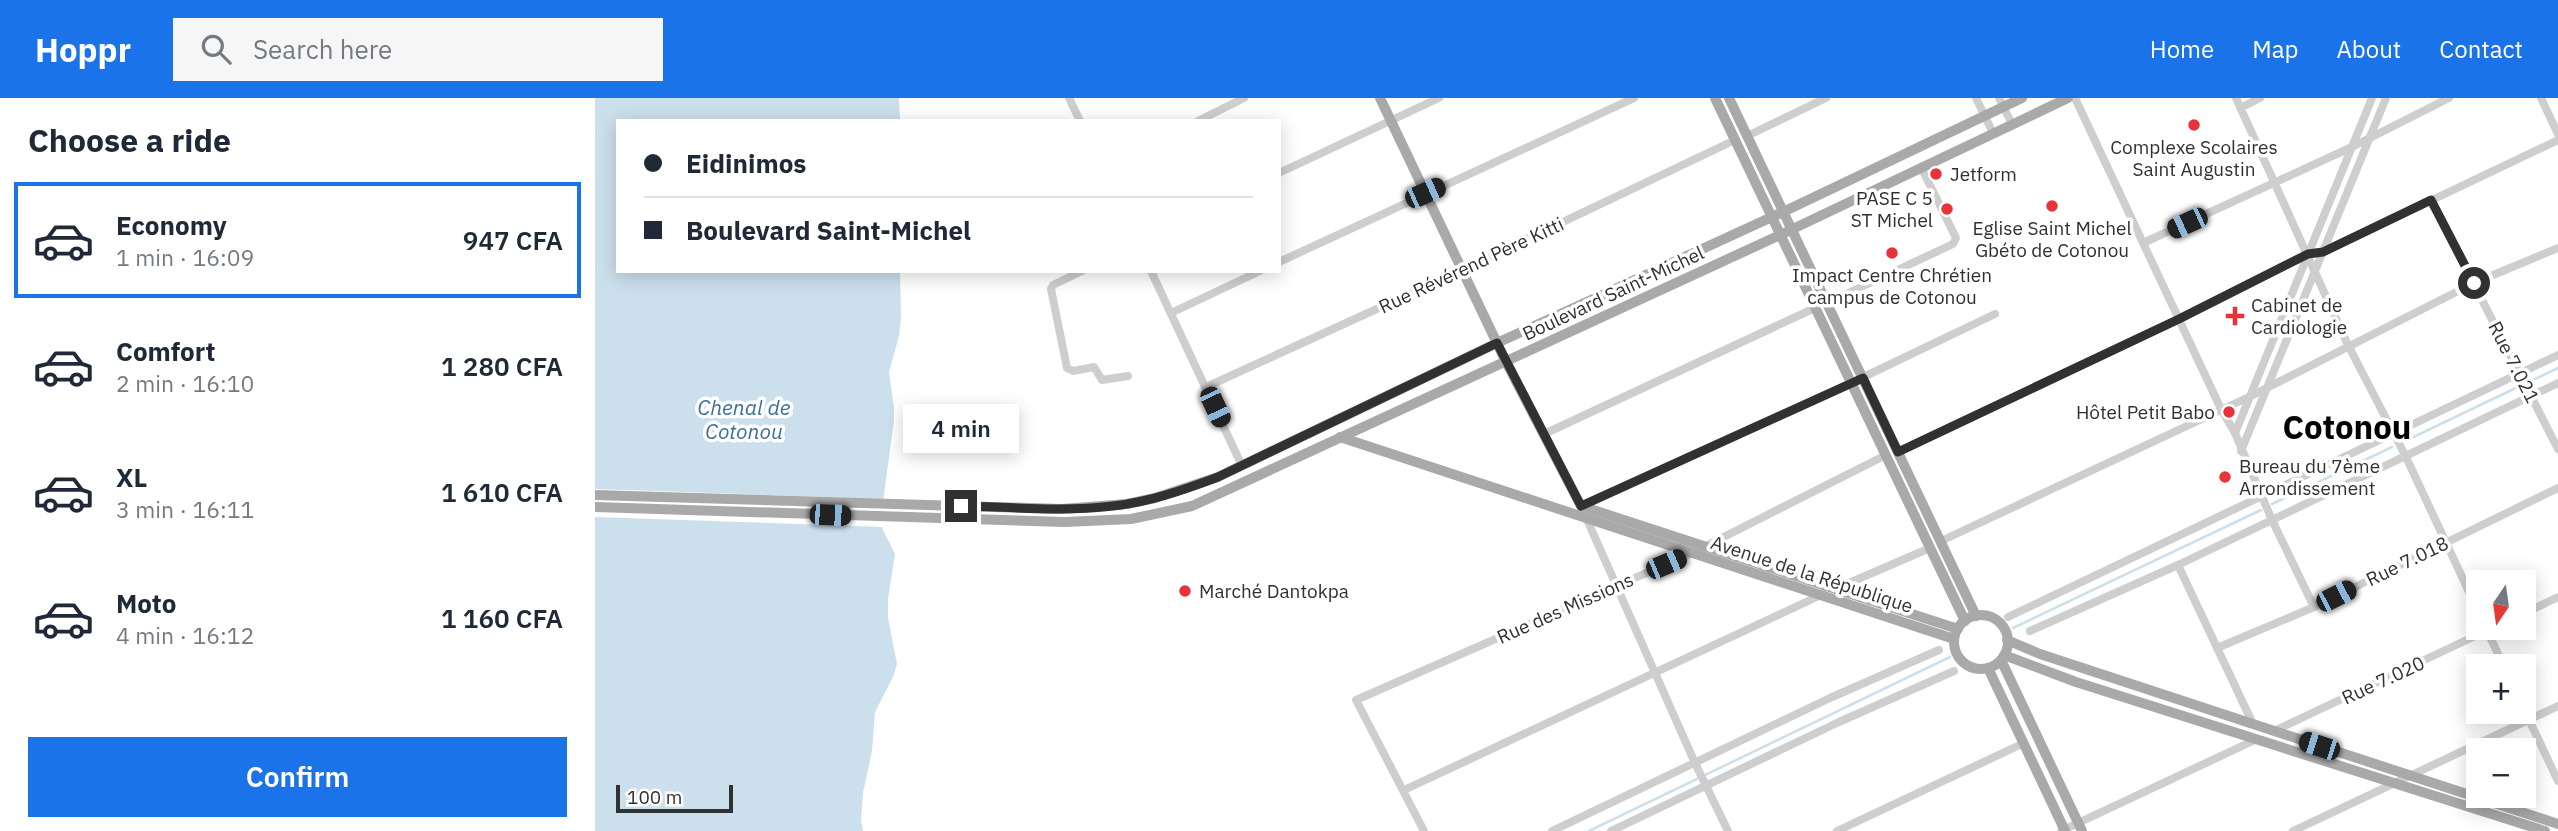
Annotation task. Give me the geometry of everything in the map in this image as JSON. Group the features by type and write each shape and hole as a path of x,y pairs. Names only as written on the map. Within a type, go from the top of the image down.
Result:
{"main road":[{"path":"1380,98 1506,362 1581,506"},
{"path":"1715,98 1930,548 1961,625"},
{"path":"1729,98 1976,616"},
{"name":"Boulevard Saint-Michel","path":"595,495 1080,509 1120,505 1187,489 1242,466 1497,343 1985,116 2001,102 2022,98"},
{"name":"Boulevard Saint-Michel","path":"595,507 1105,521 1152,515 1204,502 1780,235 2068,98"},
{"name":"Avenue de la République","path":"1340,438 1954,639"},
{"name":"Avenue de la République","path":"1581,506 1836,589 1961,625"},
{"path":"2003,658 1988,668 1974,668 1963,663 1956,654 1954,639 1961,625 1976,616 1985,616 2004,629 2007,640 2003,658 2080,827"},
{"path":"2007,640 2040,654 2553,823"},
{"path":"2003,658 2528,829 2553,823"},
{"path":"1988,668 2063,831"}],"street":[{"path":"1069,98 1079,119"},
{"path":"1202,119 1244,98"},
{"path":"1281,172 1439,98"},
{"path":"1281,261 1634,98"},
{"path":"1747,136 1826,98"},
{"path":"1976,98 1993,133"},
{"path":"2075,98 2221,409 2235,433 2272,520 2314,607"},
{"path":"2236,98 2348,345 2405,455 2466,586"},
{"path":"2240,107 2260,98"},
{"path":"2235,433 2372,98"},
{"path":"2241,451 2386,98"},
{"path":"2143,243 2352,147 2449,98"},
{"path":"2541,98 2558,134"},
{"path":"2001,102 2012,124"},
{"name":"Rue Révérend Père Kitti","path":"1206,387 1462,270 1735,139"},
{"path":"1898,452 2179,319 2308,254 2323,252 2558,140"},
{"path":"1827,303 1953,244 1956,238 1921,167"},
{"name":"Rue 7.021","path":"2431,200 2558,449"},
{"path":"1941,541 2251,396 2474,283 2558,248"},
{"path":"1078,273 1053,285 1051,289 1067,368 1073,371 1094,367 1102,380 1128,376"},
{"path":"1152,273 1242,466"},
{"path":"1171,313 1256,273"},
{"path":"1544,434 1815,308"},
{"path":"1728,831 1695,764 1581,506 1863,378 1995,314"},
{"path":"2008,617 2558,355"},
{"path":"2030,631 2178,565 2558,383"},
{"name":"Rue des Missions","path":"1404,790 1356,700 1692,553 1886,455"},
{"name":"Rue 7.018","path":"2217,648 2314,607 2558,488"},
{"path":"1424,831 1404,790 1820,595 1930,548"},
{"path":"2178,565 2253,724"},
{"path":"2536,608 2558,597"},
{"name":"Rue 7.020","path":"2274,731 2466,640"},
{"path":"1552,831 1830,698 1939,650"},
{"path":"1611,831 1705,783 1954,671"},
{"path":"2536,717 2558,706"},
{"path":"2293,831 2521,724"},
{"path":"2531,724 2558,780"},
{"path":"2063,831 2080,827 2257,739"},
{"path":"1837,831 2024,743"}],"water":[{"name":"Chenal de Cotonou","path":"595,98 899,98 900,119 616,119 616,273 900,273 899,336 889,372 894,420 880,524 895,554 888,618 897,664 875,712 872,751 863,793 863,831 595,831"}],"pier":[{"path":"595,489 886,499 885,527 595,517"}],"waterway":[{"path":"2531,381 2558,368"},
{"path":"2405,441 2520,386"},
{"path":"2272,504 2392,447"},
{"path":"2013,628 2261,510"},
{"path":"1589,831 1950,657"}],"place":[{"name":"Complexe Scolaires Saint Augustin","path":"2194,125"},
{"name":"Jetform","path":"1936,174"},
{"name":"Eglise Saint Michel Gbéto de Cotonou","path":"2052,206"},
{"name":"PASE C 5 ST Michel","path":"1947,209"},
{"name":"Impact Centre Chrétien campus de Cotonou","path":"1892,253"},
{"name":"Cabinet de Cardiologie","path":"2235,316"},
{"name":"Hôtel Petit Babo","path":"2229,412"},
{"name":"Bureau du 7ème Arrondissement","path":"2225,477"},
{"name":"Marché Dantokpa","path":"1185,591"}],"district":[{"name":"Cotonou","path":"2347,427"}],"route":[{"path":"961,506 1096,508 1127,504 1187,489 1218,477 1497,343 1581,506 1863,378 1898,452 2179,319 2308,254 2323,252 2431,200 2474,283"}]}
